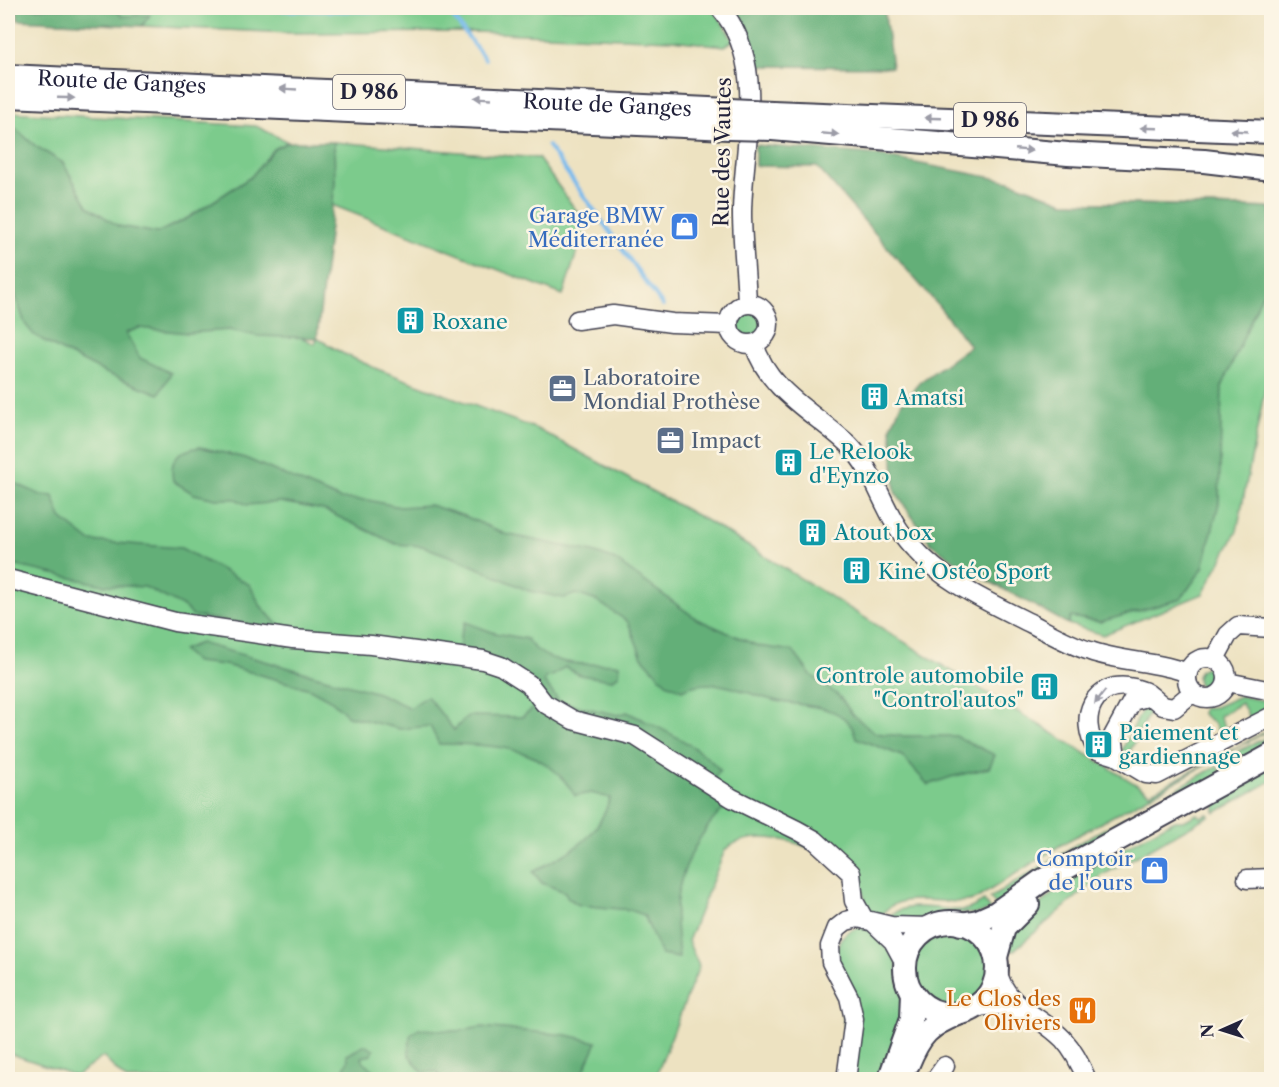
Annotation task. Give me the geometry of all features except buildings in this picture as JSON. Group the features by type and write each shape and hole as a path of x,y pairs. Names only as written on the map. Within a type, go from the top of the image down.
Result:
{"main road":[{"name":"Route de Ganges","path":"8,76 730,119"},
{"name":"Route de Ganges","path":"8,96 730,119"},
{"name":"D 986","path":"730,119 1272,132"},
{"name":"D 986","path":"772,120 1068,154 1204,161 1272,169"},
{"path":"1204,161 1272,176"},
{"path":"962,924 978,921 996,913 1040,882 1070,868 1272,755"},
{"path":"902,1080 916,1047 928,1029 967,1011 986,998 993,987 1002,932 1014,915 1070,868"},
{"path":"889,1080 910,1020 912,992 906,964 914,942 932,927 951,922 962,924 981,934 989,942 996,963"},
{"path":"912,992 934,1011 967,1011"}],"street":[{"name":"Rue des Vautes","path":"720,8 737,33 746,62 748,122 742,214 747,303"},
{"path":"747,303 762,308 769,320 766,335 754,344 744,343 735,338 729,325 732,313 747,303"},
{"path":"577,320 613,315 672,323 729,325"},
{"path":"754,344 777,386 848,445 861,459 892,520 909,544 939,573 980,598 1073,645 1106,656 1188,673"},
{"path":"8,579 175,622 293,639 463,656 501,666 529,684 544,703 573,720 635,736 732,798 814,840 851,873 854,901 868,920 893,941 906,964"},
{"path":"1215,659 1228,635 1238,626 1272,628"},
{"path":"1215,659 1224,667 1227,682 1224,689 1215,697 1203,698 1193,692 1188,683 1188,673 1198,660 1215,659"},
{"path":"1227,682 1272,691"},
{"path":"1193,692 1174,708 1163,705 1146,691 1124,686 1110,687 1099,694 1087,719 1087,730 1097,750 1116,756 1146,774 1157,775 1272,716"},
{"path":"1116,756 1113,736 1132,701 1151,696"},
{"path":"1246,879 1272,878"},
{"path":"846,1080 854,1019 849,997 831,962 831,946 840,925 852,919 902,927 932,927"},
{"path":"996,963 1005,992 1030,1015 1061,1037 1079,1061 1087,1080"},
{"path":"967,1011 1000,1005 1030,1015"}],"green space":[{"path":"17,8 114,8 122,16 150,15 142,26 18,20"},
{"path":"114,8 709,8 718,15 733,41 725,46 672,40 475,32 290,33 142,26 121,16"},
{"path":"720,8 884,8 892,67 756,66 746,62"},
{"path":"8,112 256,126 288,142 274,149 251,177 188,218 157,233 118,226 88,206 63,163 34,145 15,128 8,127"},
{"path":"8,127 15,128 34,145 63,163 88,206 118,226 157,233 188,218 251,177 274,149 288,142 334,142 335,183 317,338 258,336 229,330 188,333 139,328 126,333 140,358 171,373 159,394 108,374 34,335 25,324 8,273"},
{"path":"334,142 538,158 586,224 563,295 332,205"},
{"path":"755,145 870,154 1009,181 1064,202 1271,208 1271,284 1261,297 1222,387 1219,503 1203,568 1181,599 1100,622 1071,617 1068,624 968,570 931,544 895,492 891,427 901,404 920,382 970,346 937,304 817,167 755,166"},
{"path":"1009,181 1064,202 1271,208 1271,359 1237,531 1203,594 1103,635 1068,624 1071,617 1100,622"},
{"path":"62,249 166,273 315,344 317,338 342,353 377,369 537,429 709,522 1150,793 1271,729 1064,843 976,899 952,902 912,900 900,902 889,907 881,916 886,918 895,912 913,907 965,910 984,901 990,910 979,913 948,913 909,921 891,921 869,911 859,882 861,872 856,871 849,880 840,868 826,857 810,848 791,842 772,838 754,838 738,842 725,850 688,941 699,966 655,1079 126,1080 103,1057 76,1076 8,1053 8,250"},
{"path":"750,310 759,314 763,323 759,332 750,336 741,332 737,323 741,314"},
{"path":"200,447 245,458 340,499 368,500 400,507 430,505 467,517 505,534 593,552 615,560 697,619 758,646 793,651 810,674 839,696 853,715 875,733 902,736 956,736 995,755 989,768 928,785 902,756 856,738 844,718 835,712 777,701 718,685 706,684 682,690 666,683 642,657 628,622 597,601 576,594 564,598 529,591 460,560 422,546 396,544 324,510 280,502 247,505 236,499 216,499 194,494 173,481 172,466 181,453"},
{"path":"8,480 41,495 53,496 61,518 90,541 181,548 250,585 260,605 277,624 294,629 343,632 345,639 193,616 184,607 145,587 104,585 8,564"},
{"path":"465,622 495,633 527,639 539,652 557,660 619,665 619,675 611,680 580,675 565,667 545,678 544,682 560,702 618,715 627,712 664,730 700,752 720,770 707,789 727,806 708,826 692,852 681,879 676,907 679,958 661,955 644,915 630,910 579,905 568,898 565,892 542,883 533,872 570,851 590,835 604,813 610,798 591,793 575,796 563,779 549,766 516,751 479,745 439,744 430,726 400,729 348,716 332,701 310,689 225,665 196,662 182,650 200,643 378,693 410,708 427,696 454,730 468,716 522,717 546,699 460,651 460,637"},
{"path":"1204,667 1212,667 1219,674 1219,682 1212,689 1204,689 1197,682 1197,674"},
{"path":"1240,696 1271,702 1271,709 1250,719 1241,703 1219,716 1226,730 1220,736 1214,723 1202,714 1203,708 1215,707"},
{"path":"1146,702 1153,705 1128,755 1122,750"},
{"path":"1271,735 1271,746 1228,771 1222,763 1241,750"},
{"path":"1271,762 1271,781 1215,813 1215,805 1223,800 1237,781"},
{"path":"1217,766 1222,775 996,906 990,898 1077,844"},
{"path":"1197,814 1200,817 1208,814 1209,816 1101,876 1013,951 1007,950 1014,932 1029,914 1077,876 1173,821 1184,821"},
{"path":"859,927 869,927 896,958 899,985 906,1002 882,1079 854,1079 841,1008 837,951 840,940 848,932"},
{"path":"943,929 959,929 973,935 984,946 990,960 990,976 984,990 973,1001 959,1007 943,1007 929,1001 918,990 912,976 912,960 918,946 929,935"},
{"path":"482,1027 567,1035 597,1042 580,1079 439,1079 438,1072 422,1072 409,1055 410,1036 419,1029 459,1031"},
{"path":"365,1045 374,1050 371,1055 362,1057 363,1061 384,1079 354,1079 343,1071 348,1060 347,1055"}],"waterway":[{"path":"150,8 174,8"},
{"path":"233,8 449,12"},
{"path":"446,8 485,59"},
{"path":"548,146 663,306"}],"place":[{"name":"Garage BMW Méditerranée","path":"685,227"},
{"name":"Roxane","path":"411,321"},
{"name":"Laboratoire Mondial Prothèse","path":"562,389"},
{"name":"Amatsi","path":"874,397"},
{"name":"Impact","path":"670,440"},
{"name":"Le Relook d'Eynzo","path":"788,463"},
{"name":"Atout box","path":"813,532"},
{"name":"Kiné Ostéo Sport","path":"857,571"},
{"name":"Controle automobile \"Control'autos\"","path":"1045,687"},
{"name":"Paiement et gardiennage","path":"1098,744"},
{"name":"Comptoir de l'ours","path":"1154,870"},
{"name":"Le Clos des Oliviers","path":"1082,1010"}]}
